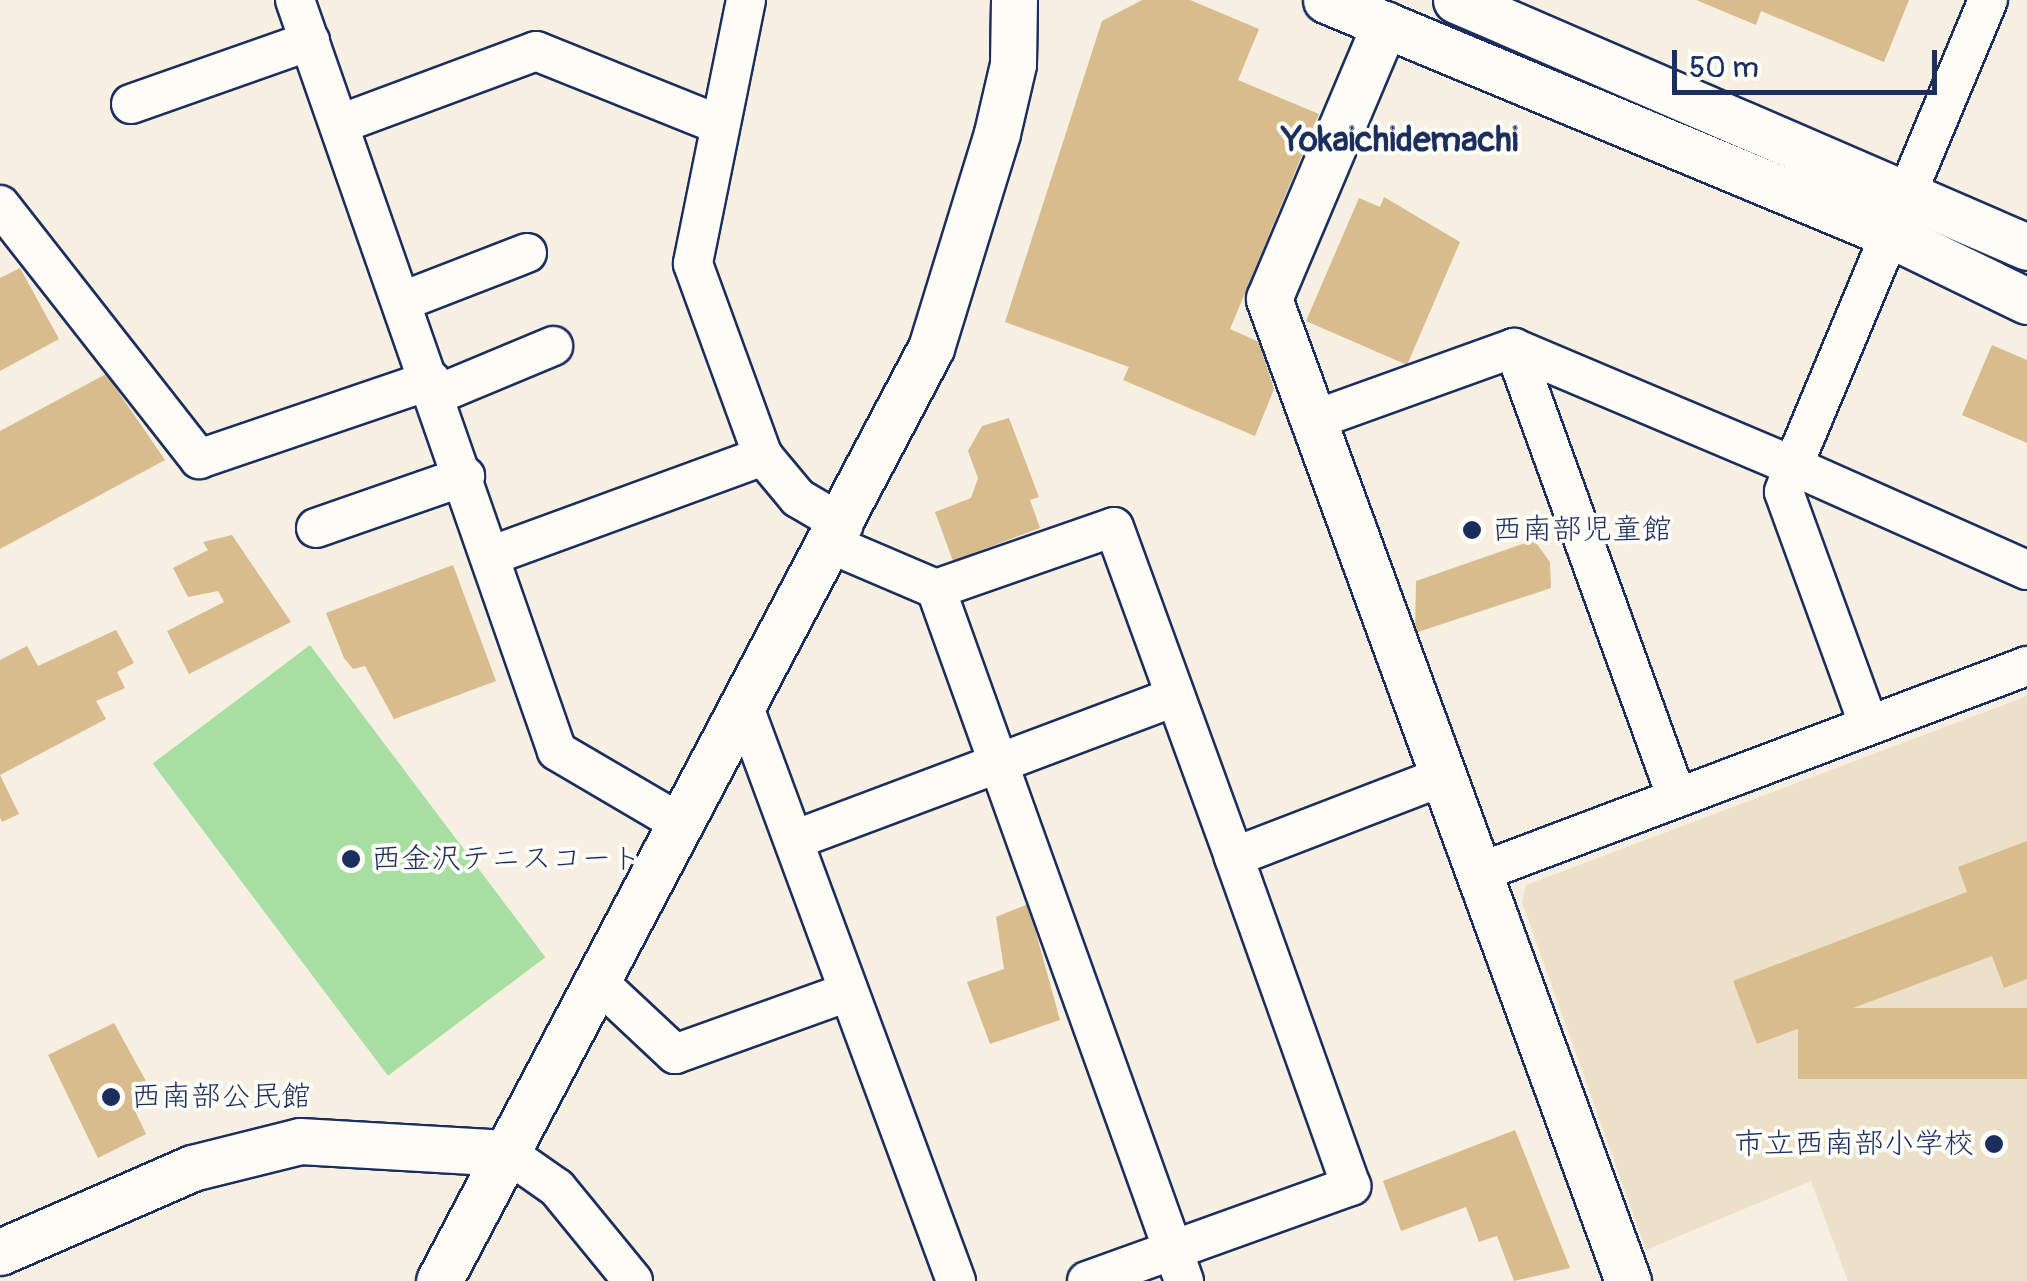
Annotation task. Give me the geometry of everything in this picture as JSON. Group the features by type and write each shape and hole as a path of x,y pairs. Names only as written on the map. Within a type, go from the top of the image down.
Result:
{"street":[{"path":"294,0 493,555 557,751 683,825"},
{"path":"746,0 693,264 763,456 798,498 838,535 936,588 1177,1265"},
{"path":"439,1281 838,535 962,261 1013,64 1014,0"},
{"path":"1326,0 1892,235 2027,301"},
{"path":"1456,0 1907,190 2027,247"},
{"path":"1868,723 1784,492 1988,0"},
{"path":"1385,24 1269,299 1628,1281"},
{"path":"131,104 310,41"},
{"path":"340,124 536,52 720,125"},
{"path":"0,205 199,459 553,346"},
{"path":"403,301 526,253"},
{"path":"1314,420 1514,348 2027,570"},
{"path":"1514,348 1676,796"},
{"path":"493,555 763,456"},
{"path":"316,528 465,476"},
{"path":"936,588 1114,527 1352,1186 1177,1265 1088,1281"},
{"path":"1478,873 2027,666"},
{"path":"794,840 1175,698"},
{"path":"745,710 845,993 956,1281"},
{"path":"1234,857 1441,777"},
{"path":"597,981 675,1054 845,993"},
{"path":"0,1252 192,1168 300,1141 507,1154 557,1188 634,1281"}],"shaded area":[{"path":"2027,696 2027,1281 1848,1281 1811,1181 1646,1250 1522,902 1526,885"}],"green space":[{"name":"西金沢テニスコート","path":"310,645 545,957 388,1076 153,764"}],"building":[{"path":"1142,0 1190,0 1259,29 1238,80 1319,114 1230,329 1259,342 1274,389 1255,436 1123,380 1129,367 1005,322 1102,21"},
{"path":"1696,0 1909,0 1884,62 1761,11 1756,25"},
{"path":"1384,197 1460,242 1407,365 1306,321 1359,198 1380,207"},
{"path":"20,268 59,339 0,371 0,278"},
{"path":"1992,345 2027,360 2027,443 1962,415"},
{"path":"106,374 165,460 0,549 0,431"},
{"path":"1009,418 1039,497 1030,500 1040,528 953,561 935,512 971,498 978,478 968,451 982,426"},
{"path":"232,535 291,622 189,674 167,631 224,602 218,591 188,597 173,568 208,550 203,542"},
{"path":"1534,540 1550,562 1551,588 1415,633 1416,581"},
{"path":"453,565 496,681 394,719 365,666 353,669 344,658 326,613"},
{"path":"116,630 134,663 117,672 125,688 96,701 106,719 0,775 0,660 27,646 38,666"},
{"path":"0,775 19,814 2,822 0,817"},
{"path":"2027,841 2027,979 2004,988 1992,956 1757,1044 1733,981 1967,892 1958,867"},
{"path":"1028,904 1060,1020 990,1044 967,982 1004,969 996,917"},
{"path":"1798,1008 2027,1008 2027,1079 1798,1079"},
{"path":"114,1023 147,1083 135,1111 146,1134 98,1158 48,1055"},
{"path":"1515,1130 1570,1268 1514,1281 1497,1236 1479,1242 1466,1207 1401,1231 1383,1181"}],"place":[{"name":"西南部児童館","path":"1472,530"},
{"name":"西金沢テニスコート","path":"351,859"},
{"name":"西南部公民館","path":"111,1097"},
{"name":"市立西南部小学校","path":"1994,1144"}],"district":[{"name":"Yokaichidemachi","path":"1400,140"}]}
